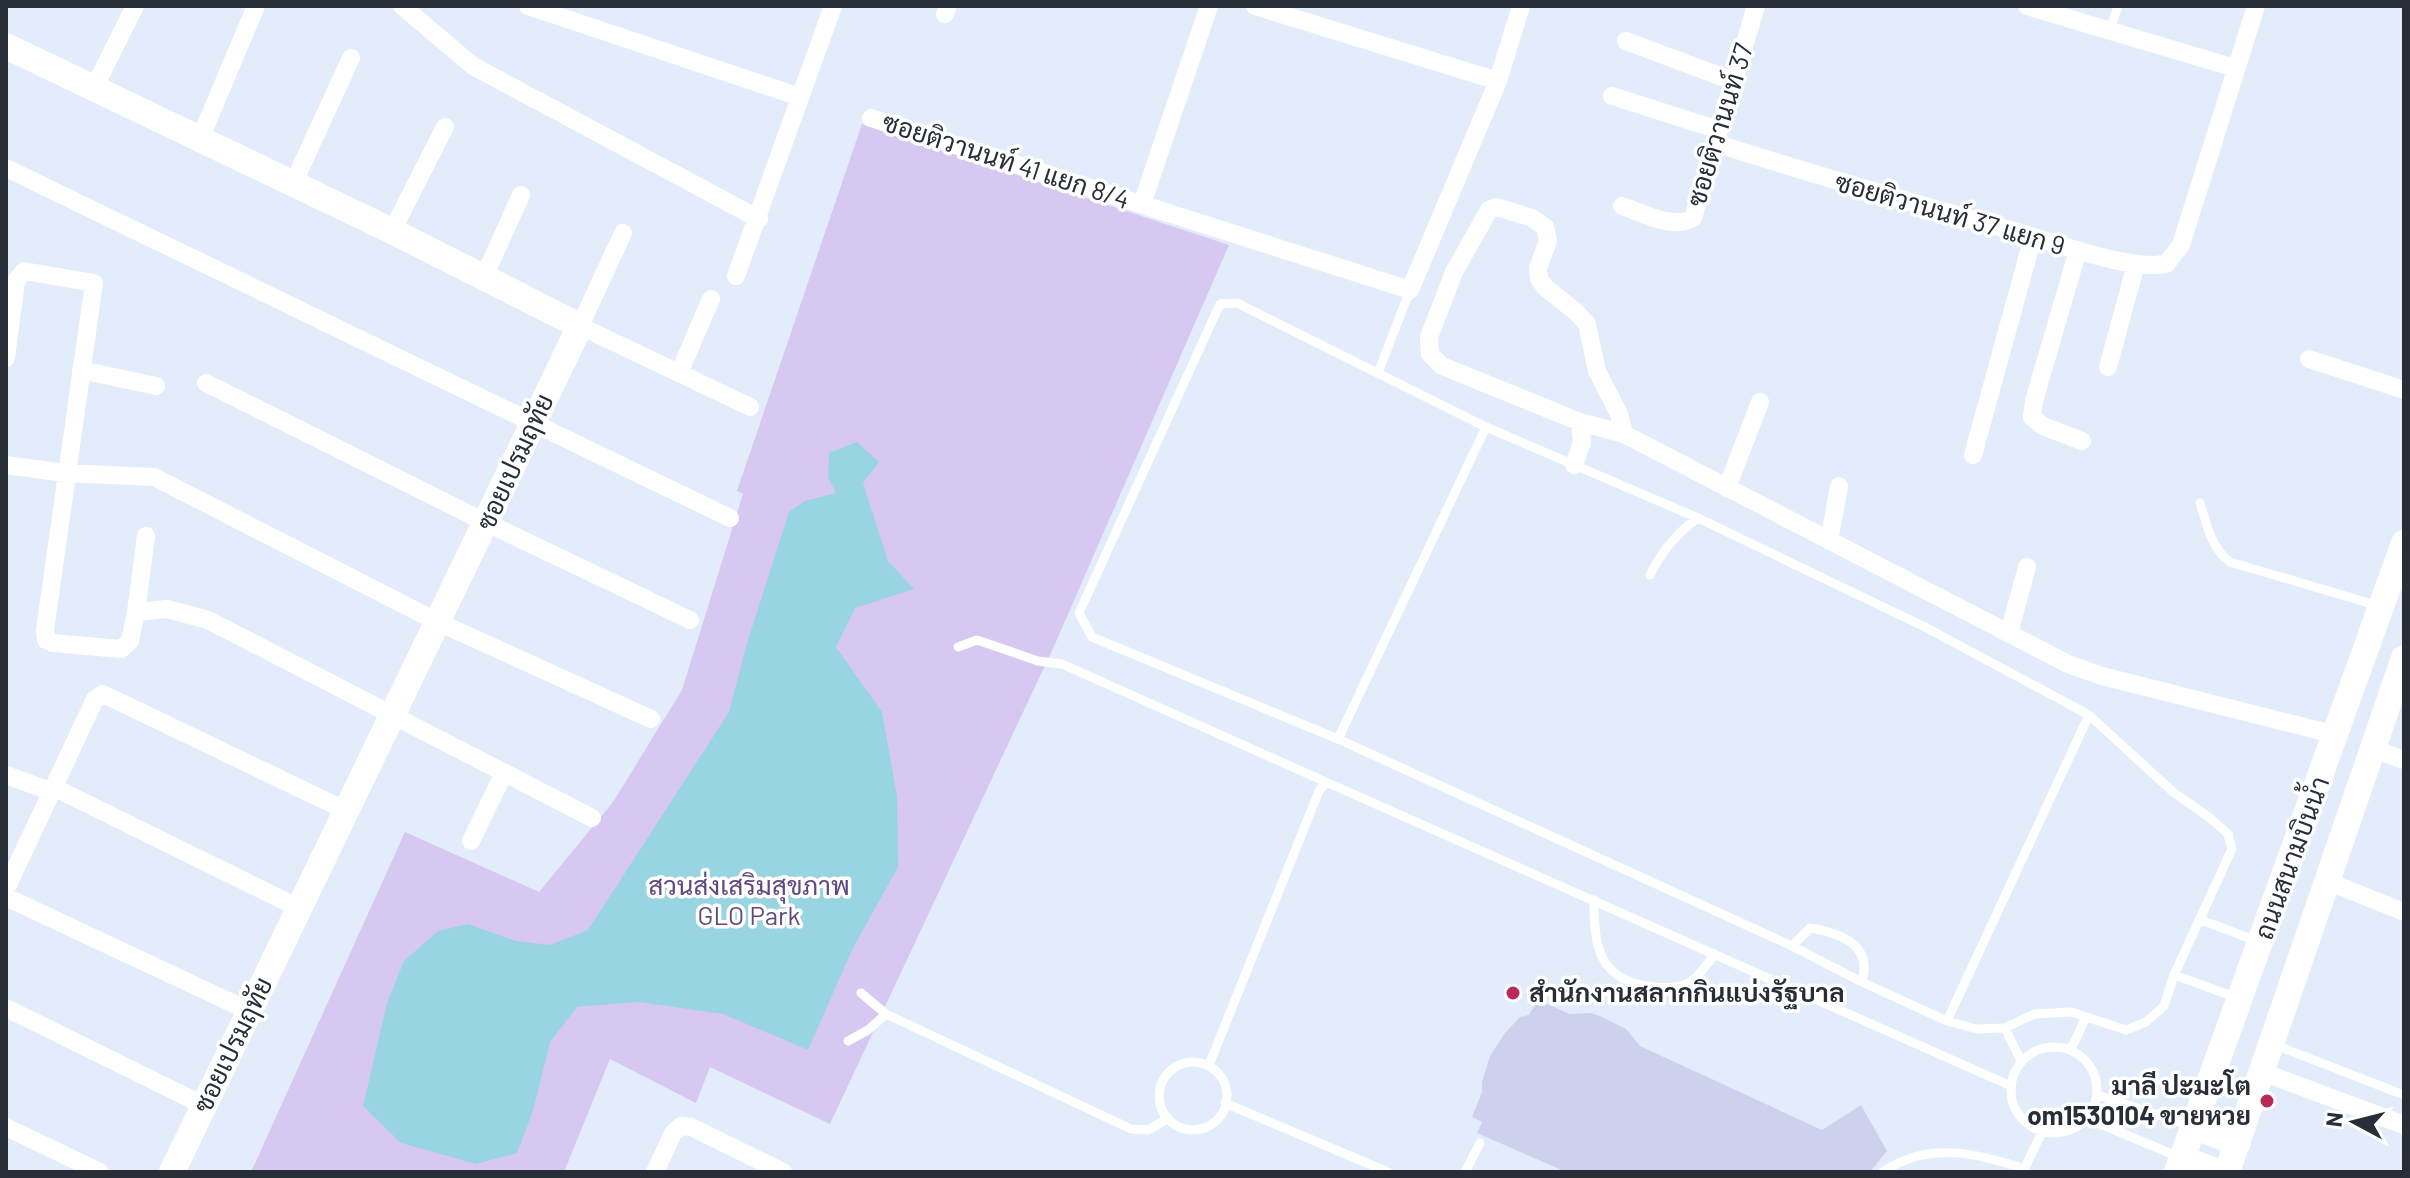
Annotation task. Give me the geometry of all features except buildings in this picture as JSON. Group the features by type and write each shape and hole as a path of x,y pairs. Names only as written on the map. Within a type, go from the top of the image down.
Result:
{"street":[{"path":"94,88 135,6"},
{"path":"200,139 256,6"},
{"path":"402,6 473,66 759,219"},
{"path":"528,6 800,97"},
{"path":"736,276 833,6"},
{"path":"1142,204 1209,6"},
{"path":"1255,6 1498,81"},
{"path":"1410,290 1498,81 1521,6"},
{"name":"ซอยติวานนท์ 37","path":"1622,206 1675,224 1693,218 1756,6"},
{"path":"2027,6 2235,68 2256,6"},
{"path":"1626,41 1733,81"},
{"path":"9,51 94,88 392,231 750,407"},
{"path":"293,184 351,58"},
{"name":"ซอยติวานนท์ 37 แยก 9","path":"1612,96 1837,182 2078,250 2152,266 2166,264 2181,245 2235,68"},
{"name":"ซอยติวานนท์ 41 แยก 8/4","path":"871,118 1410,290"},
{"path":"392,231 445,127"},
{"path":"6,168 730,518"},
{"path":"484,277 521,195"},
{"path":"1624,434 1619,414 1597,371 1587,324 1539,279 1538,268 1548,241 1545,227 1532,218 1497,207 1489,210 1454,272 1429,337 1430,354 1442,366 1580,422 1624,434 2068,664 2102,676 2337,735 2404,760"},
{"path":"580,326 623,233"},
{"path":"1973,455 2033,237"},
{"path":"2078,250 2032,417 2043,426 2082,441"},
{"path":"2108,367 2136,264"},
{"path":"6,358 16,281 24,271 94,283 65,473 46,640 121,649 130,641 146,536"},
{"path":"679,373 711,299"},
{"name":"ซอยเปรมฤทัย","path":"172,1172 580,326"},
{"path":"2309,359 2404,390"},
{"path":"81,370 156,386"},
{"path":"206,383 690,620"},
{"path":"1727,488 1760,402"},
{"path":"1574,465 1582,442 1580,422"},
{"path":"6,465 65,473 154,477 438,622 651,719"},
{"path":"1829,541 1839,486"},
{"name":"ถนนสนามบินน้ำ","path":"2180,1165 2404,543"},
{"path":"2009,633 2027,567"},
{"path":"136,612 167,609 208,620 592,818"},
{"name":"ถนนสนามบินน้ำ","path":"2227,1172 2404,658"},
{"path":"6,889 95,699 103,694 347,811"},
{"path":"471,841 504,773"},
{"path":"6,775 54,790 299,908"},
{"path":"2329,882 2404,912"},
{"path":"6,897 249,1011"},
{"path":"6,1008 203,1105"},
{"path":"2262,1072 2404,1125"},
{"path":"655,1172 673,1133 681,1126 691,1127 783,1172"},
{"path":"2193,1126 2238,1143"},
{"path":"6,1127 100,1172"},
{"path":"2180,1165 2217,1172"}],"lane":[{"path":"2110,30 2118,6"},
{"path":"1378,373 1410,290"},
{"path":"1237,303 1378,373 1486,427 1698,518 1925,627 2089,715 2173,792 2228,834 2232,849 2174,975 2164,1006 2146,1022 2126,1030 2071,1012 2034,1014 2005,1028 1977,1029 1947,1021 1792,946 1338,739 1092,637 1079,613 1220,304 1237,303"},
{"path":"1338,739 1486,427"},
{"path":"2200,503 2213,544 2220,555 2230,562 2382,607"},
{"path":"1650,575 1668,544 1698,518"},
{"path":"958,647 977,640 1038,661 1062,664 2011,1086"},
{"path":"1947,1021 2089,715"},
{"path":"1209,1065 1319,791 1326,782"},
{"path":"1594,900 1594,937 1600,953 1617,976 1640,985 1661,988 1689,983 1715,954"},
{"path":"2199,919 2261,942"},
{"path":"1792,946 1810,928 1826,931 1853,943 1863,956 1866,968 1862,982"},
{"path":"2174,975 2241,999"},
{"path":"861,993 886,1014 1131,1129 1148,1130 1167,1119"},
{"path":"848,1041 868,1030 886,1014"},
{"path":"2071,1049 2086,1017"},
{"path":"2005,1028 2021,1061"},
{"path":"2272,1043 2404,1095"},
{"path":"2058,1046 2071,1049 2091,1067 2097,1095 2086,1118 2072,1130 2057,1134 2028,1126 2011,1101 2011,1086 2014,1072 2021,1061 2044,1047 2058,1046"},
{"path":"1186,1063 1209,1065 1225,1082 1228,1094 1222,1116 1206,1129 1185,1130 1167,1119 1162,1110 1159,1098 1166,1075 1186,1063"},
{"path":"2097,1095 2193,1126"},
{"path":"1225,1103 1388,1172"},
{"path":"2086,1118 2180,1165"},
{"path":"1883,1172 1899,1162 1942,1152 1985,1156 2024,1170 2042,1132"},
{"path":"1465,1172 1480,1143"}],"green space":[{"name":"สวนส่งเสริมสุขภาพ GLO Park","path":"862,124 1229,245 1055,644 830,1124 710,1067 696,1103 610,1059 564,1172 251,1172 405,832 539,892 613,802 682,690 743,494 737,491"}],"water":[{"path":"857,442 879,462 863,483 888,561 914,589 855,608 836,647 882,712 897,796 898,867 853,948 808,1050 723,1014 639,1002 577,1007 550,1042 533,1111 517,1153 476,1164 401,1143 363,1106 387,1003 404,961 438,931 468,924 516,941 550,945 588,930 729,712 747,643 789,512 805,501 836,493 828,477 829,453"}],"place":[{"name":"สำนักงานสลากกินแบ่งรัฐบาล","path":"1513,993"},
{"name":"มาลี ปะมะโต om1530104 ขายหวย","path":"2267,1101"}]}
